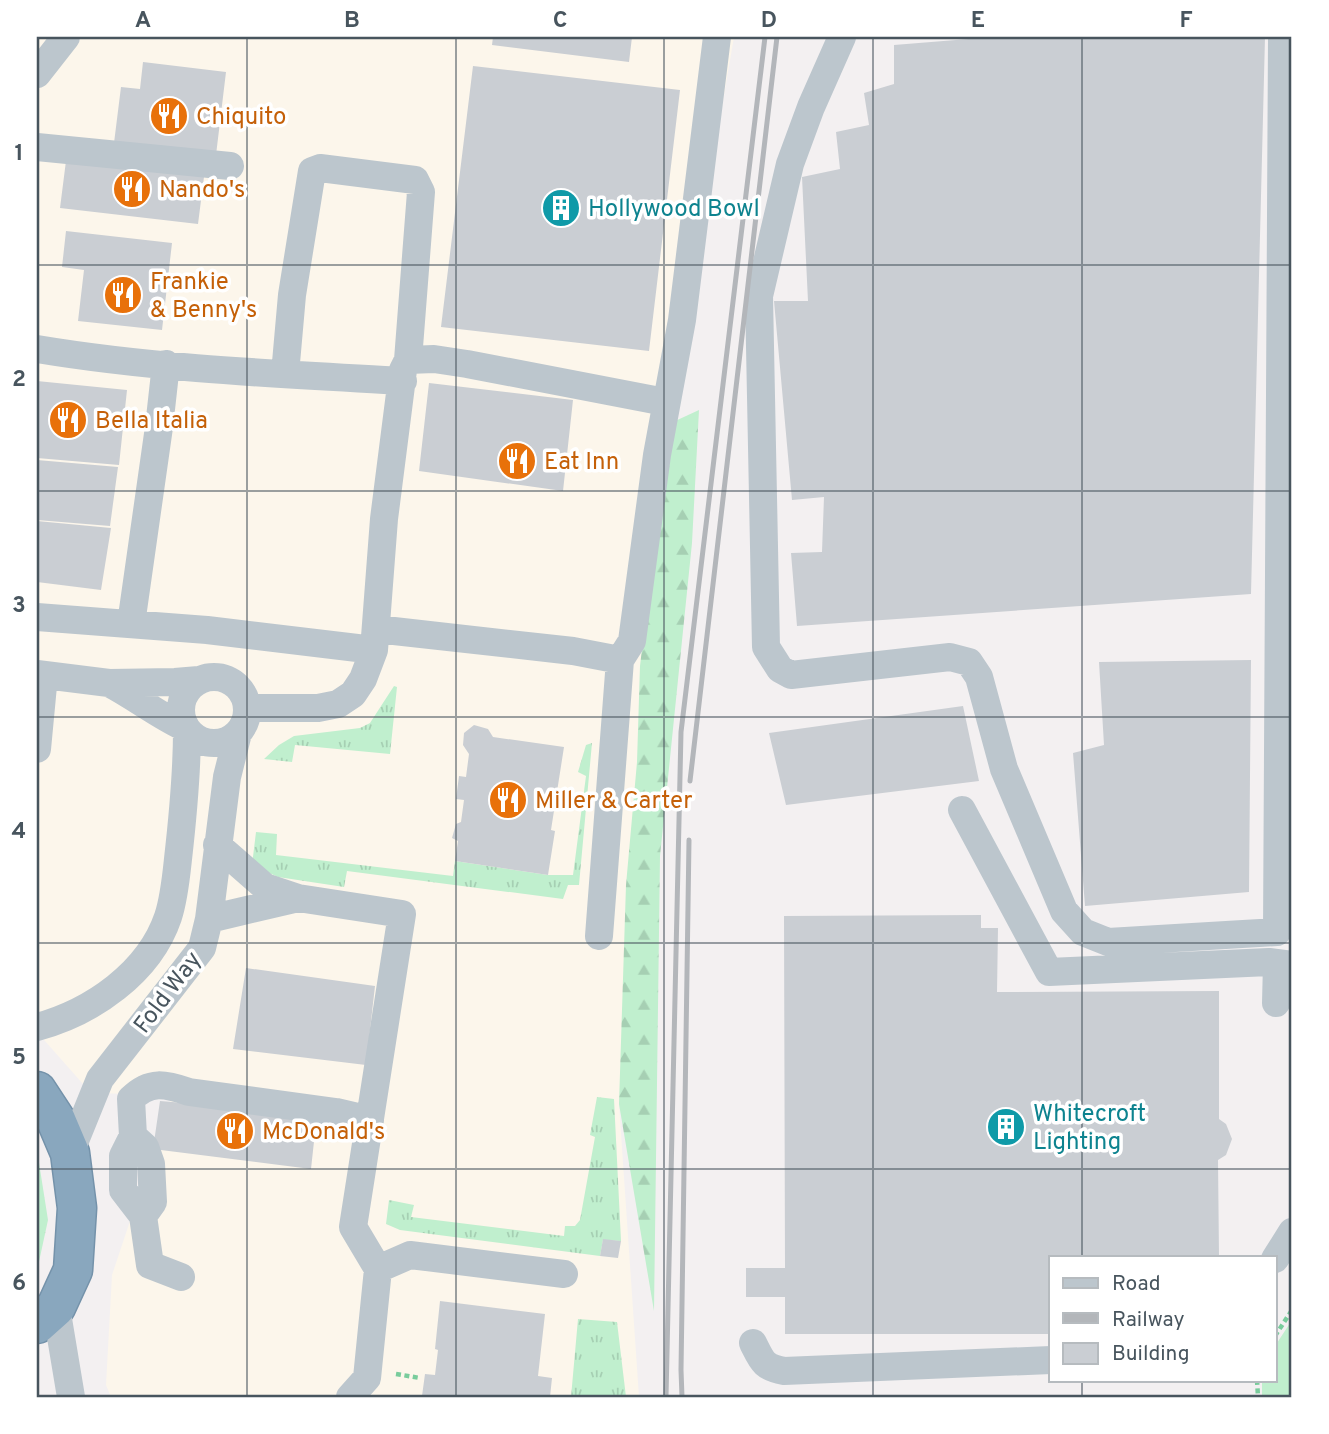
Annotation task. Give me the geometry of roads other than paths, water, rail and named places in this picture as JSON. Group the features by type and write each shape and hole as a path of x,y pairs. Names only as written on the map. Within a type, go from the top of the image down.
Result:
{"highway":[{"path":"37,1091 56,1120 70,1153 77,1208 73,1270 46,1316"}],"street":[{"path":"37,74 66,37"},
{"path":"599,936 620,660 632,641 665,402 682,320 717,37"},
{"path":"842,37 811,107 790,164 759,296 766,647 780,669 791,674 950,657 970,662 979,677 1004,769 1064,911 1083,932 1108,942 1276,932 1282,37"},
{"path":"37,147 230,166"},
{"path":"243,720 338,704 353,694 374,647 384,519 397,415 415,366 421,192 415,180 320,168 312,172 292,295 285,374"},
{"path":"37,349 83,356 285,374 415,366 665,402"},
{"path":"131,624 166,363"},
{"path":"37,617 207,630 374,647 573,651 620,660"},
{"path":"37,749 40,674 109,683 200,680"},
{"path":"109,683 163,718 186,729 194,737 212,743 222,743 243,720 245,697 231,681 210,676 200,680 190,686 180,706 186,729"},
{"name":"Fold Way","path":"70,1153 100,1079 202,948 209,919 227,777 243,720"},
{"name":"Fold Way","path":"37,1027 86,1007 116,988 138,966 157,940 168,917 174,891 187,784 186,729"},
{"path":"962,810 1049,972 1285,964 1276,1003"},
{"path":"217,845 265,887 298,898 402,914 353,1227 378,1269 367,1378 351,1397"},
{"path":"209,919 298,898"},
{"path":"181,1277 150,1265 143,1216 122,1190 122,1156 133,1136 131,1099 142,1088 167,1084 189,1092 336,1112 370,1120"},
{"path":"1276,1257 1292,1232"},
{"path":"378,1269 410,1255 564,1274"},
{"path":"46,1316 71,1397"},
{"path":"753,1343 762,1361 771,1369 784,1371 1049,1360"}],"railway":[{"path":"666,1397 681,732 765,37"},
{"path":"690,781 777,37"},
{"path":"682,1397 689,840"}],"place":[{"name":"Chiquito","path":"169,116"},
{"name":"Nando's","path":"132,189"},
{"name":"Hollywood Bowl","path":"561,208"},
{"name":"Frankie & Benny's","path":"123,295"},
{"name":"Bella Italia","path":"68,420"},
{"name":"Eat Inn","path":"517,461"},
{"name":"Miller & Carter","path":"508,800"},
{"name":"Whitecroft Lighting","path":"1006,1127"},
{"name":"McDonald's","path":"235,1131"}]}
